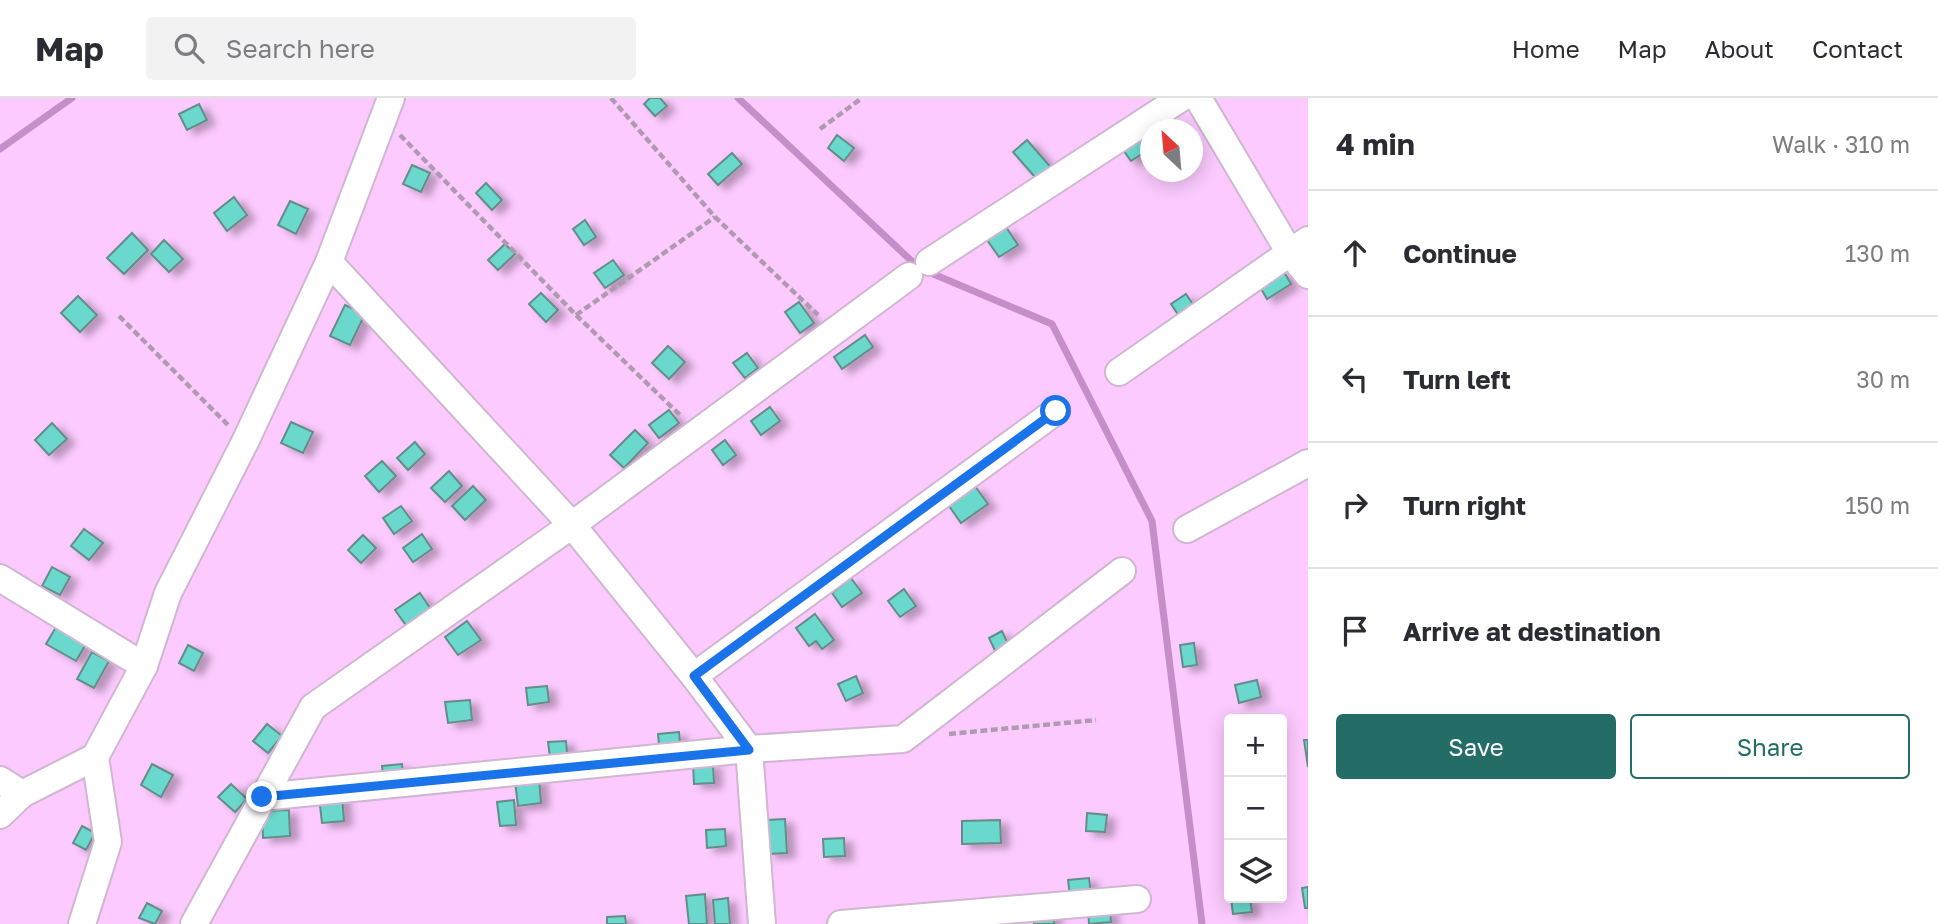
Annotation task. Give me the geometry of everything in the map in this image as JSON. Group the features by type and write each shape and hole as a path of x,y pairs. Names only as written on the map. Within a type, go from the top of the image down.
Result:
{"street":[{"path":"194,924 313,707 572,525 833,329 919,269 1181,98"},
{"path":"1198,98 1299,247 1308,275"},
{"path":"82,924 108,842 95,757 144,666 168,593 245,442 329,262 387,107"},
{"path":"1119,372 1299,247"},
{"path":"329,262 572,525 694,676 749,750 762,924"},
{"path":"694,676 1056,411"},
{"path":"1187,529 1308,463"},
{"path":"262,797 749,750 903,738 1122,571"},
{"path":"0,578 144,666"},
{"path":"0,815 11,787 95,757"},
{"path":"841,924 1137,900"}],"path":[{"path":"611,98 715,217 833,329"},
{"path":"820,129 862,98"},
{"path":"387,107 576,315 696,431"},
{"path":"576,315 715,217"},
{"path":"119,316 245,442"},
{"path":"944,735 1096,720"}],"shaded area":[{"path":"0,98 1308,98 1308,924 0,924"}],"building":[{"path":"650,98 660,98 667,106 655,116 644,104"},
{"path":"199,104 207,120 187,130 179,114"},
{"path":"837,135 854,148 844,161 828,148"},
{"path":"1139,135 1140,155 1131,161 1121,147"},
{"path":"1027,140 1055,172 1041,184 1013,152"},
{"path":"732,153 742,164 718,185 708,174"},
{"path":"412,165 430,173 421,192 403,184"},
{"path":"486,183 502,200 492,210 476,193"},
{"path":"234,197 247,215 227,231 214,213"},
{"path":"290,201 308,209 296,234 278,225"},
{"path":"585,220 596,237 584,245 573,229"},
{"path":"1006,227 1018,245 999,257 987,240"},
{"path":"132,233 148,250 124,274 107,258"},
{"path":"164,240 183,259 169,272 151,254"},
{"path":"505,244 515,254 498,270 488,260"},
{"path":"613,260 624,275 605,288 594,273"},
{"path":"1283,270 1291,284 1267,299 1259,285"},
{"path":"541,293 558,310 546,322 529,304"},
{"path":"1186,294 1196,309 1181,319 1171,304"},
{"path":"78,296 97,315 80,332 61,313"},
{"path":"799,302 814,323 800,333 785,312"},
{"path":"345,305 365,314 350,345 330,336"},
{"path":"865,335 873,347 842,369 834,357"},
{"path":"668,346 685,362 669,379 652,363"},
{"path":"747,353 758,368 745,378 733,363"},
{"path":"770,407 780,421 761,435 751,421"},
{"path":"669,410 679,423 659,438 649,425"},
{"path":"291,422 313,432 303,453 281,443"},
{"path":"52,423 67,439 49,455 35,440"},
{"path":"635,430 648,443 624,468 610,455"},
{"path":"725,440 736,455 723,465 712,450"},
{"path":"415,442 425,454 408,470 397,458"},
{"path":"382,461 396,476 379,492 365,476"},
{"path":"449,471 462,486 445,502 431,488"},
{"path":"473,486 486,500 465,520 452,506"},
{"path":"975,486 988,504 961,523 949,506"},
{"path":"401,506 412,521 394,534 383,518"},
{"path":"84,529 103,543 89,560 71,546"},
{"path":"422,534 432,549 413,562 403,548"},
{"path":"363,535 376,548 361,563 348,550"},
{"path":"52,567 70,577 60,595 42,586"},
{"path":"851,578 862,593 842,607 832,593"},
{"path":"904,589 916,606 900,617 888,601"},
{"path":"420,593 432,611 408,628 395,610"},
{"path":"815,614 834,640 822,649 816,641 809,646 796,628"},
{"path":"467,621 481,640 458,655 445,637"},
{"path":"56,627 86,644 76,661 46,644"},
{"path":"1002,631 1011,651 998,657 989,638"},
{"path":"1194,643 1197,665 1183,667 1180,645"},
{"path":"188,645 203,653 194,671 179,663"},
{"path":"92,652 109,661 94,688 77,679"},
{"path":"856,676 863,693 846,701 838,684"},
{"path":"1257,680 1261,697 1239,703 1235,685"},
{"path":"547,686 549,702 528,705 526,688"},
{"path":"470,700 472,720 448,723 445,702"},
{"path":"267,724 282,736 268,753 253,741"},
{"path":"679,732 681,754 660,756 658,734"},
{"path":"1304,740 1308,740 1308,767"},
{"path":"566,741 568,763 551,765 548,742"},
{"path":"152,764 173,775 161,797 141,785"},
{"path":"402,764 404,782 384,784 382,766"},
{"path":"693,764 713,764 714,783 694,784"},
{"path":"539,778 541,803 518,806 515,781"},
{"path":"231,784 247,799 235,812 218,797"},
{"path":"342,795 344,821 322,823 319,797"},
{"path":"514,800 516,825 500,826 497,802"},
{"path":"289,810 290,836 263,838 262,811"},
{"path":"1087,813 1107,815 1105,832 1086,831"},
{"path":"785,819 787,853 768,854 766,820"},
{"path":"1000,820 1001,843 962,844 962,821"},
{"path":"82,826 95,833 86,850 73,843"},
{"path":"725,829 726,846 707,848 706,830"},
{"path":"844,838 845,856 824,857 823,839"},
{"path":"1089,878 1091,894 1070,896 1068,880"},
{"path":"1308,887 1308,908 1305,908 1302,888"},
{"path":"705,894 707,924 689,924 686,896"},
{"path":"728,898 730,924 715,924 713,900"},
{"path":"147,903 162,911 155,924 139,918"},
{"path":"1232,903 1251,903 1252,912 1233,914"},
{"path":"1053,907 1054,924 1034,924 1033,909"},
{"path":"1088,907 1110,910 1111,922 1089,924"},
{"path":"625,916 626,924 607,924 607,917"}],"waterway":[{"path":"0,149 72,98"},
{"path":"738,98 919,268 1052,324 1152,521 1202,924"}],"route":[{"path":"262,797 749,750 694,676 1056,411"}]}
